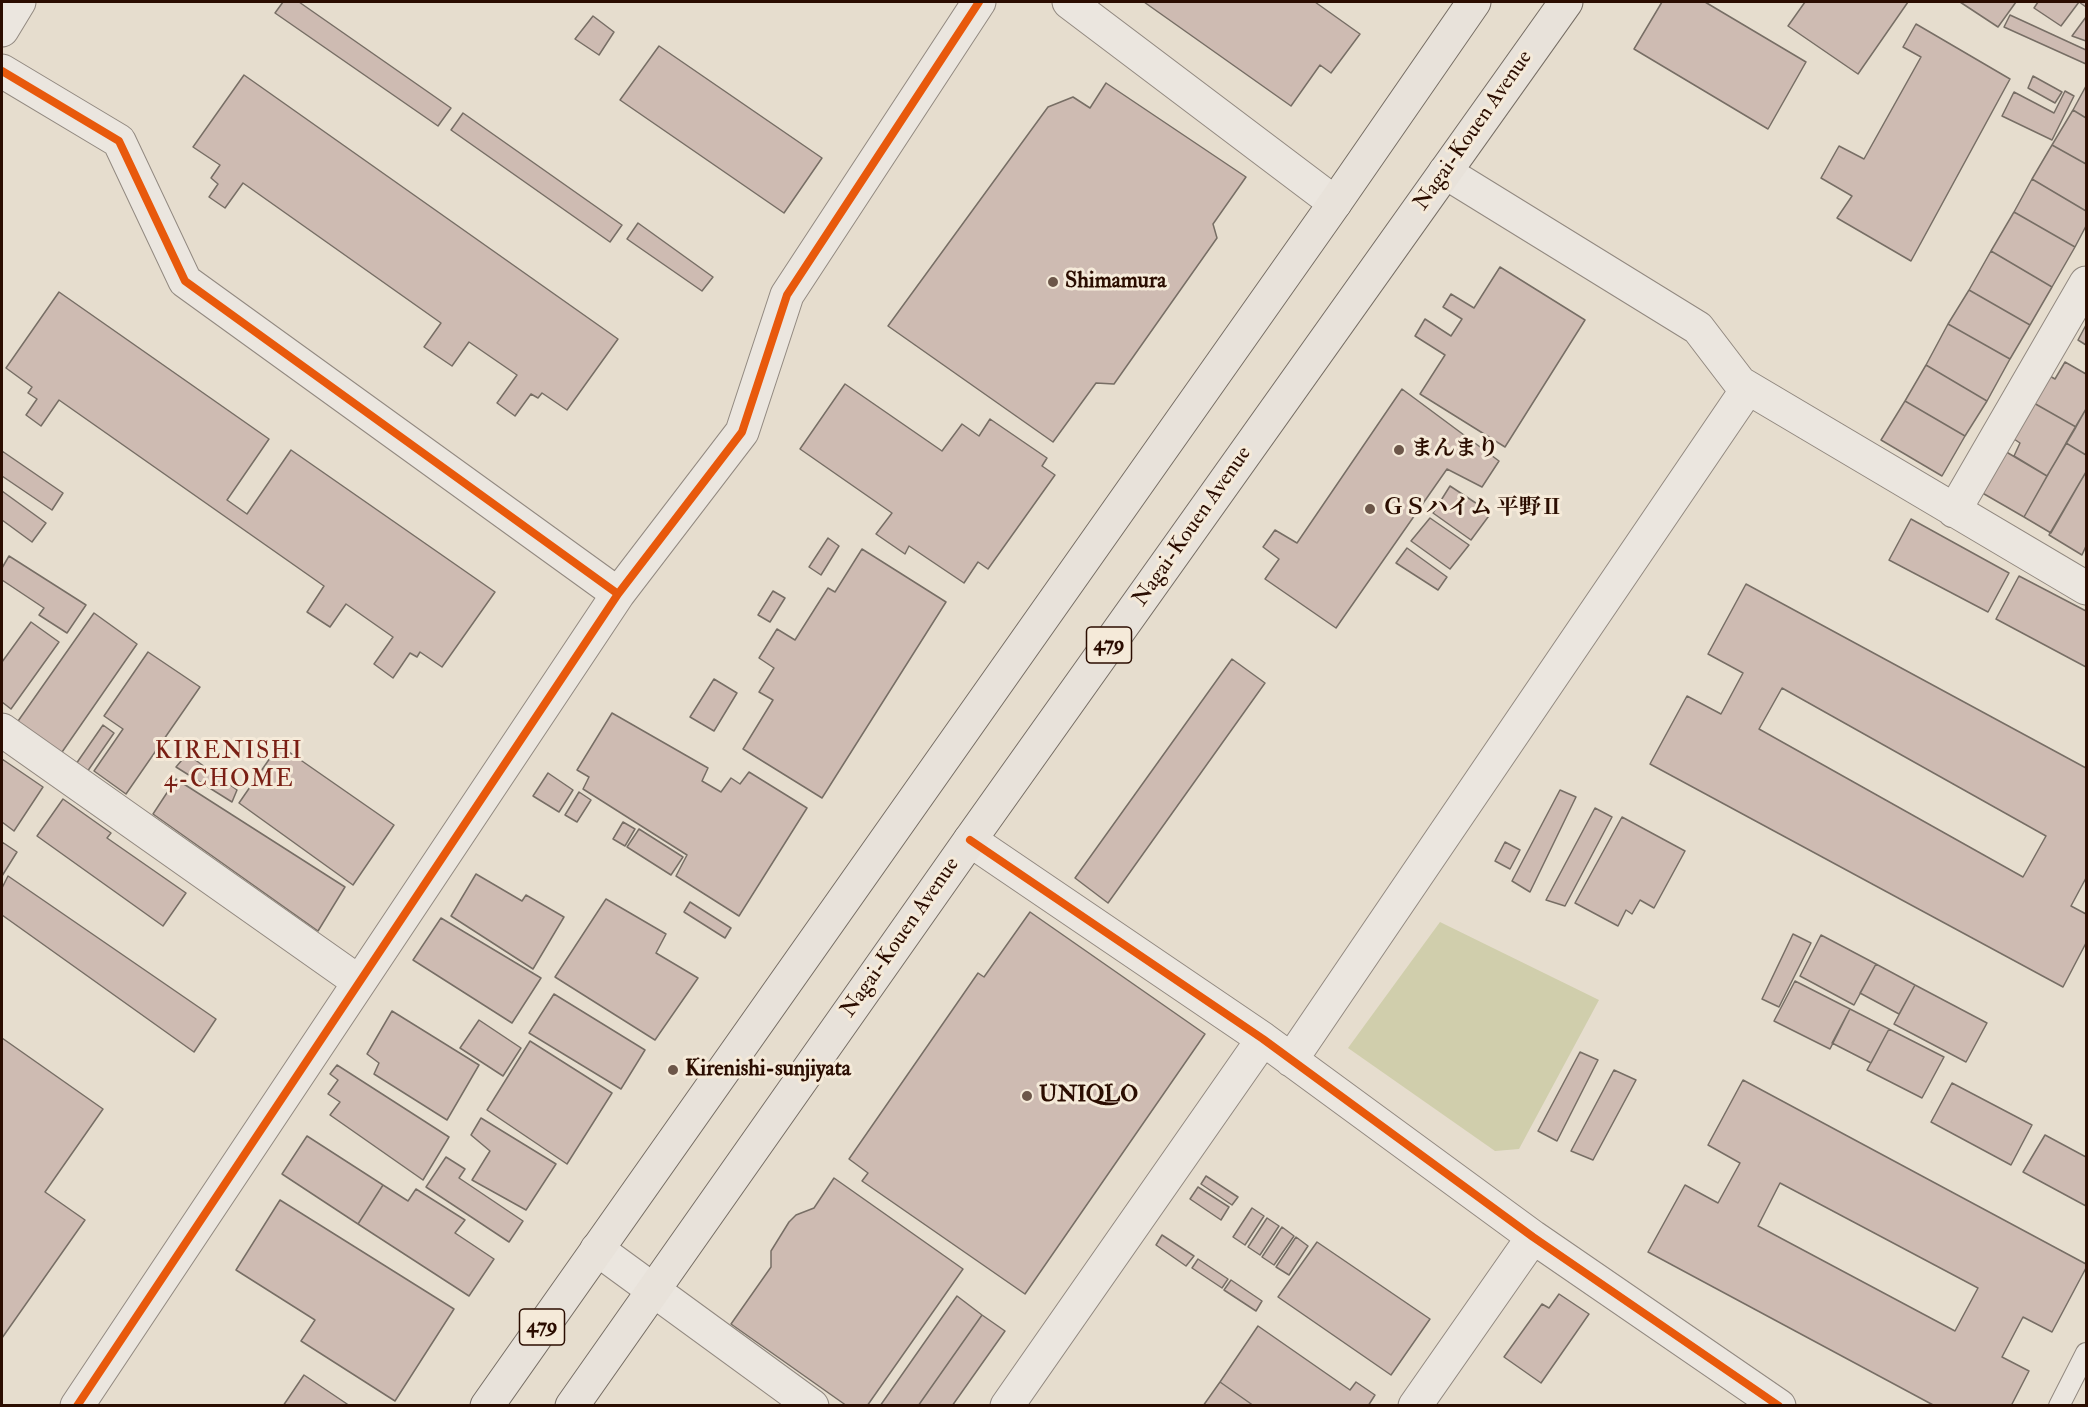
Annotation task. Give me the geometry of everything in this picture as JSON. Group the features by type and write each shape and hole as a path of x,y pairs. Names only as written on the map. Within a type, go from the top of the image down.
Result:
{"highway":[{"name":"479","path":"487,1406 1335,203 1474,2"},
{"name":"Nagai-Kouen Avenue","path":"572,1406 970,840 1566,2"}],"street":[{"path":"2,30 20,2"},
{"path":"77,1406 618,594 742,432 787,295 979,2"},
{"path":"1069,2 1335,203"},
{"path":"2,71 118,141 185,280 618,594"},
{"path":"1445,172 1698,328 1740,383 2086,588"},
{"path":"1954,511 2086,283"},
{"path":"1291,1060 1748,388"},
{"path":"2,730 359,982"},
{"path":"970,840 1263,1039 1533,1237 1779,1406"},
{"path":"1006,1406 1263,1039"},
{"path":"1415,1406 1533,1237"},
{"path":"597,1249 812,1406"}],"lane":[{"path":"2059,1406 2086,1353"}],"shaded area":[{"path":"1440,922 1599,1000 1519,1149 1495,1151 1348,1048"}],"building":[{"path":"283,2 299,2 451,108 438,126 275,13"},
{"path":"1144,2 1315,2 1360,34 1331,73 1320,65 1291,106"},
{"path":"1662,2 1705,2 1806,62 1768,129 1634,49"},
{"path":"1805,2 1908,2 1858,74 1788,26"},
{"path":"1960,2 2016,2 1998,27"},
{"path":"2038,2 2079,2 2061,26 2034,8"},
{"path":"2010,15 2086,50 2086,64 2004,27"},
{"path":"593,16 614,32 599,55 575,39"},
{"path":"2086,17 2086,41 2072,36"},
{"path":"1916,24 2010,79 1911,261 1837,218 1852,196 1821,178 1839,146 1864,159 1921,57 1903,47"},
{"path":"659,46 822,158 784,213 620,100"},
{"path":"244,75 618,339 567,410 542,393 538,398 531,394 515,416 497,403 517,375 469,342 452,366 424,347 441,323 243,183 225,208 209,197 218,184 211,178 220,165 193,147"},
{"path":"2033,76 2062,92 2055,103 2028,88"},
{"name":"Shimamura","path":"1106,83 1246,177 1213,224 1217,238 1114,384 1096,383 1053,442 888,326 1048,107 1073,97 1090,108"},
{"path":"2086,86 2086,118 2073,110"},
{"path":"2065,91 2074,96 2052,140 2002,116 2014,92 2054,113"},
{"path":"2073,110 2086,118 2086,164 2052,145"},
{"path":"463,113 622,225 610,242 451,130"},
{"path":"2052,145 2086,164 2086,211 2032,179"},
{"path":"2032,179 2086,211 2086,226 2075,247 2014,212"},
{"path":"2014,212 2075,247 2052,287 1991,251"},
{"path":"638,223 713,277 702,291 627,239"},
{"path":"1991,251 2052,287 2030,325 1969,290"},
{"path":"1500,267 1585,320 1505,447 1420,394 1445,355 1415,336 1425,319 1451,336 1462,319 1443,307 1451,294 1474,308"},
{"path":"1969,290 2030,325 2010,359 1948,324"},
{"path":"59,292 269,439 227,500 247,514 291,450 495,592 442,667 420,652 417,657 410,653 393,678 374,664 393,637 346,604 330,627 307,612 324,586 59,400 41,426 26,415 37,399 28,393 32,387 6,368"},
{"path":"1948,324 2010,359 1987,401 1926,365"},
{"path":"2086,325 2086,345 2078,340"},
{"path":"2065,362 2086,374 2086,409 2076,427 2032,402 2048,375 2055,379"},
{"path":"1926,365 1987,401 1965,436 1905,401"},
{"path":"845,384 942,451 962,424 979,436 990,419 1047,458 1042,466 1055,475 988,569 978,562 964,583 909,546 905,554 876,534 892,513 800,449"},
{"name":"ＧＳハイム 平野Ⅱ","path":"1402,389 1499,461 1482,487 1447,469 1336,628 1265,579 1279,559 1263,547 1275,530 1297,543"},
{"path":"1905,401 1965,436 1942,476 1881,440"},
{"path":"2032,402 2076,427 2047,476 2014,456 2020,443 2011,437"},
{"path":"2086,409 2086,455 2066,443"},
{"path":"2066,443 2086,455 2086,472 2051,533 2024,517"},
{"path":"2003,450 2047,476 2024,517 1979,491"},
{"path":"2,451 63,493 52,510 2,476"},
{"path":"2086,472 2086,546 2082,555 2049,535"},
{"path":"1450,486 1491,513 1471,540 1433,513"},
{"path":"2,491 46,523 32,542 2,520"},
{"path":"1430,518 1469,545 1450,569 1411,541"},
{"path":"1911,519 2009,573 1988,612 1889,560"},
{"path":"828,538 839,546 821,575 809,567"},
{"path":"1407,548 1447,577 1438,590 1396,563"},
{"path":"862,549 946,602 822,798 743,749 773,700 759,692 774,668 759,658 777,629 795,640 828,588 835,592"},
{"path":"9,556 86,605 67,633 39,615 44,608 2,580 2,568"},
{"path":"2019,576 2086,611 2086,667 1996,619"},
{"path":"1746,584 2086,768 2086,878 2071,906 2086,914 2086,943 2063,987 1650,764 1687,696 1721,714 1743,673 1708,654","holes":["1782,688 2046,836 2023,877 1759,729"]},
{"path":"773,591 785,598 770,622 758,615"},
{"path":"94,613 137,644 60,755 16,724"},
{"path":"31,622 59,642 11,709 2,702 2,662"},
{"path":"148,652 200,687 126,794 94,771 123,729 104,716"},
{"path":"1232,659 1265,683 1108,903 1075,878"},
{"path":"714,679 737,693 714,731 690,717"},
{"path":"612,713 708,768 702,781 721,792 731,778 740,784 749,772 807,808 739,916 676,876 687,855 583,789 589,777 577,770"},
{"path":"103,725 114,733 87,772 76,764"},
{"path":"279,745 394,825 353,885 239,803"},
{"path":"187,754 237,790 232,802 176,767"},
{"path":"2,759 43,787 14,831 2,822"},
{"path":"548,773 573,790 559,812 533,796"},
{"path":"176,779 345,887 318,931 153,814"},
{"path":"1560,790 1576,797 1530,892 1512,881"},
{"path":"579,792 591,800 577,822 565,815"},
{"path":"63,799 111,833 107,838 186,893 163,926 37,836"},
{"path":"1595,808 1612,817 1565,906 1546,900"},
{"path":"1622,817 1685,851 1654,908 1640,900 1632,914 1626,910 1618,926 1575,903"},
{"path":"623,822 635,829 625,846 613,839"},
{"path":"639,829 683,857 671,875 627,847"},
{"path":"2,842 17,852 2,876"},
{"path":"1505,842 1520,850 1510,869 1495,861"},
{"path":"476,874 522,901 526,895 564,917 533,969 451,916"},
{"path":"8,876 216,1019 194,1052 2,915 2,888"},
{"path":"606,899 666,934 656,953 698,978 655,1040 555,977"},
{"path":"690,902 731,928 725,938 684,912"},
{"name":"UNIQLO","path":"1030,912 1205,1034 1025,1294 862,1181 868,1173 849,1159 978,973 984,977"},
{"path":"441,918 541,978 512,1023 413,960"},
{"path":"1793,934 1811,943 1779,1007 1762,999"},
{"path":"1821,935 1876,964 1854,1005 1800,976"},
{"path":"1876,964 1915,985 1899,1014 1860,993"},
{"path":"1795,981 1850,1009 1830,1049 1774,1021"},
{"path":"1915,985 1987,1023 1966,1062 1894,1024"},
{"path":"554,994 645,1050 621,1089 529,1033"},
{"path":"1850,1009 1889,1029 1871,1063 1832,1043"},
{"path":"392,1011 479,1065 447,1120 374,1074 379,1063 367,1054"},
{"path":"479,1020 521,1048 503,1076 460,1048"},
{"path":"1889,1029 1944,1057 1922,1098 1867,1070"},
{"path":"2,1038 103,1109 45,1192 85,1220 2,1338"},
{"path":"530,1041 612,1093 567,1164 487,1110"},
{"path":"1580,1052 1598,1060 1557,1141 1538,1131"},
{"path":"337,1065 449,1137 423,1180 330,1115 340,1102 328,1094 338,1080 330,1074"},
{"path":"1614,1070 1636,1080 1593,1160 1571,1151"},
{"path":"1743,1080 2086,1264 2052,1332 2023,1317 2002,1357 2029,1371 2011,1406 1935,1406 1648,1252 1685,1185 1718,1203 1740,1163 1708,1145","holes":["1780,1183 1978,1288 1955,1331 1758,1226"]},
{"path":"1952,1083 2032,1125 2011,1165 1931,1122"},
{"path":"481,1118 556,1164 526,1210 472,1180 490,1151 471,1135"},
{"path":"2045,1135 2086,1157 2086,1206 2023,1172"},
{"path":"307,1136 383,1185 358,1224 282,1174"},
{"path":"446,1157 465,1169 459,1178 523,1221 509,1242 426,1187"},
{"path":"1206,1176 1238,1197 1232,1205 1201,1184"},
{"path":"834,1178 963,1269 867,1406 847,1406 731,1324 771,1267 771,1251 789,1222 796,1215 814,1208"},
{"path":"383,1185 408,1201 416,1189 465,1220 455,1233 494,1259 469,1296 358,1224"},
{"path":"1198,1187 1229,1207 1221,1220 1190,1199"},
{"path":"280,1200 454,1309 395,1401 301,1341 315,1320 236,1270"},
{"path":"1252,1208 1264,1216 1245,1245 1233,1237"},
{"path":"1267,1218 1279,1226 1260,1255 1248,1247"},
{"path":"1282,1227 1294,1236 1274,1265 1262,1257"},
{"path":"1162,1235 1194,1256 1186,1266 1156,1245"},
{"path":"1296,1237 1308,1246 1289,1275 1276,1267"},
{"path":"1317,1242 1430,1319 1391,1375 1278,1297"},
{"path":"1198,1259 1228,1279 1222,1288 1192,1268"},
{"path":"1231,1280 1262,1301 1256,1311 1224,1290"},
{"path":"1559,1294 1589,1314 1541,1383 1504,1357 1542,1304 1549,1308"},
{"path":"957,1296 982,1315 918,1406 880,1406"},
{"path":"982,1315 1005,1331 952,1406 918,1406"},
{"path":"1258,1326 1350,1390 1356,1382 1375,1395 1368,1406 1254,1406 1220,1382"},
{"path":"304,1375 350,1406 283,1406"},
{"path":"1220,1382 1254,1406 1203,1406"}],"cycle path":[{"path":"77,1406 618,594 742,432 787,295 979,2"},
{"path":"2,71 119,141 185,281 618,594"},
{"path":"970,840 1263,1039 1533,1237 1779,1406"}],"place":[{"name":"Shimamura","path":"1053,282"},
{"name":"まんまり","path":"1399,450"},
{"name":"ＧＳハイム 平野Ⅱ","path":"1370,509"},
{"name":"Kirenishi-sunjiyata","path":"673,1070"},
{"name":"UNIQLO","path":"1027,1096"}],"district":[{"name":"KIRENISHI 4-CHOME","path":"229,767"}]}
